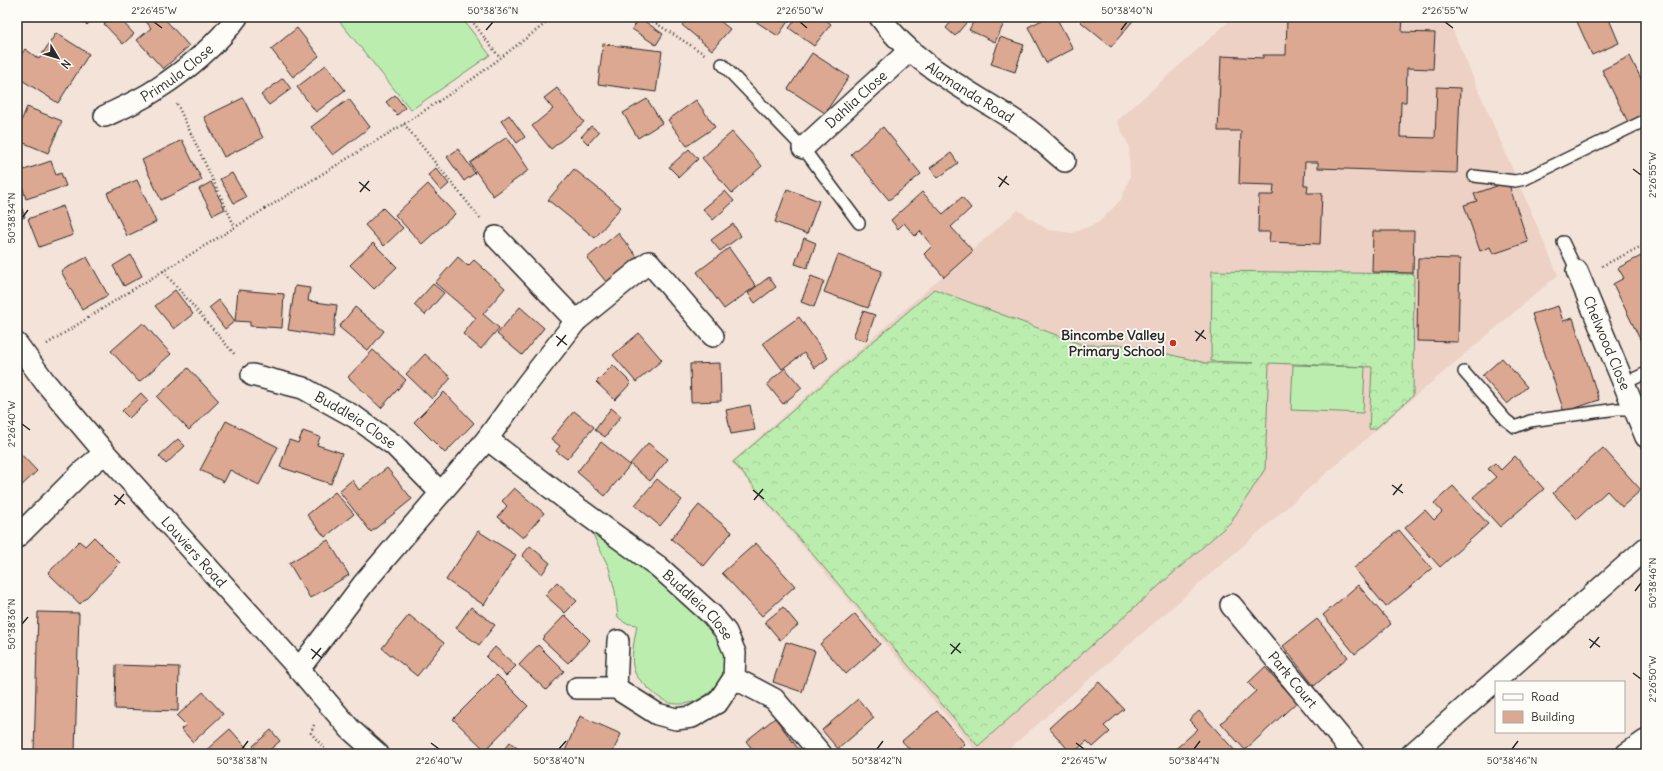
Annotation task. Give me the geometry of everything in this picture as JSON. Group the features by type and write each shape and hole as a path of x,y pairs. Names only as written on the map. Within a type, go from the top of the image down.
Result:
{"main road":[{"path":"1627,754 1646,740"}],"street":[{"name":"Primula Close","path":"105,116 157,90 199,57 226,33 237,17"},
{"name":"Alamanda Road","path":"880,17 909,50 945,78 1024,126 1065,161"},
{"name":"Dahlia Close","path":"803,148 909,50"},
{"path":"496,237 576,321"},
{"path":"299,669 364,583 487,439 576,321 650,262 712,336"},
{"name":"Chelwood Close","path":"1578,274 1646,437"},
{"name":"Louviers Road","path":"22,351 45,382 105,453 299,669 350,729 378,754"},
{"name":"Buddleia Close","path":"252,375 303,388 355,416 394,445 441,493"},
{"name":"Buddleia Close","path":"487,439 572,504 659,567 712,615 726,632 735,653 734,678"},
{"path":"17,536 83,471 105,453"},
{"path":"1412,754 1646,548"},
{"name":"Park Court","path":"1231,605 1354,754"},
{"path":"616,688 618,641"},
{"path":"577,688 616,688 657,714 676,719 692,717 718,702 734,678 774,699 821,754"}],"lane":[{"path":"722,64 803,148 859,223"},
{"path":"1474,176 1516,181 1525,179 1646,120"},
{"path":"1563,242 1578,274"},
{"path":"1464,372 1506,420 1515,427 1530,421 1617,409 1634,409"},
{"path":"1623,384 1646,374"}],"path":[{"path":"469,17 500,58"},
{"path":"22,351 164,270 404,124 474,78 554,17"},
{"path":"646,17 722,64"},
{"path":"166,82 235,227"},
{"path":"404,124 496,237"},
{"path":"1578,274 1646,244"},
{"path":"164,270 252,375"}],"shaded area":[{"name":"Bincombe Valley Primary School","path":"1234,17 1447,17 1558,275 1420,392 1003,754 979,754 731,462 1018,210 1048,230 1072,233 1098,223 1121,200 1130,177 1129,146 1117,121"}],"green space":[{"path":"336,17 461,17 490,55 411,110"},
{"path":"1212,271 1414,274 1413,396 1375,429 1369,429 1372,367 1269,363 1265,469 1231,522 978,746 733,462 934,289 1083,345 1129,345 1206,363 1254,363 1211,361"},
{"path":"1293,365 1365,367 1363,413 1291,410"},
{"path":"589,526 686,604 717,636 723,648 725,659 724,669 715,687 707,695 688,703 670,703 654,693 636,675 633,668 632,656 637,625 625,623 618,617 615,591 609,568"}],"building":[{"path":"80,17 95,17 87,25"},
{"path":"111,17 118,17 134,34 123,44 104,24"},
{"path":"148,17 163,17 189,46 163,69 137,40 151,28 145,20"},
{"path":"688,17 715,17 730,29 712,50 682,25"},
{"path":"749,17 791,17 778,36"},
{"path":"798,17 822,17 831,24 814,46 789,28"},
{"path":"955,17 971,17 955,36 946,28"},
{"path":"976,17 1007,17 995,42 969,30"},
{"path":"1048,17 1056,17 1073,49 1046,63 1028,27"},
{"path":"1086,17 1136,17 1111,47 1081,22"},
{"path":"1287,17 1403,17 1402,32 1435,33 1433,69 1407,68 1406,102 1401,102 1400,137 1435,138 1437,87 1460,88 1457,173 1318,168 1318,162 1305,162 1304,185 1308,185 1307,193 1322,193 1320,244 1269,242 1270,232 1258,232 1259,195 1273,195 1274,185 1239,184 1241,131 1218,131 1221,56 1263,58 1263,55 1286,55"},
{"path":"1575,17 1608,17 1619,43 1592,55"},
{"path":"640,18 663,34 656,45 632,29"},
{"path":"297,28 319,56 293,77 271,49"},
{"path":"56,33 89,54 58,103 17,77 17,61 25,49 39,59"},
{"path":"1000,37 1024,45 1015,72 991,64"},
{"path":"603,44 662,51 656,92 598,84"},
{"path":"812,53 849,77 825,113 788,89"},
{"path":"1630,56 1646,89 1646,113 1628,122 1602,70"},
{"path":"326,65 345,90 316,112 297,87"},
{"path":"283,78 291,89 269,105 261,95"},
{"path":"557,88 584,122 551,149 532,126 553,109 544,98"},
{"path":"395,95 405,108 397,115 386,102"},
{"path":"243,98 263,138 224,157 204,117"},
{"path":"349,99 370,127 333,155 311,127"},
{"path":"647,99 662,123 638,138 623,113"},
{"path":"696,100 715,127 687,146 668,120"},
{"path":"27,107 62,121 48,153 17,140 17,131"},
{"path":"509,115 525,137 517,143 501,121"},
{"path":"591,126 599,132 588,144 581,137"},
{"path":"883,127 921,174 889,200 851,154"},
{"path":"732,132 762,166 732,193 702,158"},
{"path":"507,137 529,170 493,196 470,163"},
{"path":"182,140 202,180 161,200 142,160"},
{"path":"458,149 475,173 464,181 447,157"},
{"path":"689,149 698,159 679,177 669,167"},
{"path":"951,153 958,163 938,178 930,168"},
{"path":"51,161 56,175 61,173 66,186 26,199 18,172"},
{"path":"436,168 449,184 441,191 428,175"},
{"path":"574,169 621,207 595,238 548,200"},
{"path":"232,173 246,197 234,203 220,179"},
{"path":"137,180 156,222 127,236 107,193"},
{"path":"211,182 225,209 213,215 199,189"},
{"path":"1508,182 1528,242 1493,254 1490,247 1480,251 1464,205 1477,201 1474,194"},
{"path":"428,184 455,214 422,244 395,215"},
{"path":"787,189 819,201 807,234 775,222"},
{"path":"725,191 734,201 713,220 703,209"},
{"path":"922,192 943,214 962,197 971,208 951,227 973,251 944,277 924,254 932,246 920,231 915,236 904,223 898,229 891,220"},
{"path":"17,196 25,217 17,220"},
{"path":"63,206 73,235 39,247 28,219"},
{"path":"383,208 403,228 384,246 365,225"},
{"path":"733,224 741,236 720,251 711,240"},
{"path":"1373,231 1414,231 1413,273 1372,272"},
{"path":"618,233 642,263 611,288 587,258"},
{"path":"804,238 816,243 807,268 795,264"},
{"path":"373,243 397,267 374,289 350,265"},
{"path":"729,248 756,286 724,309 697,272"},
{"path":"131,255 142,276 124,286 113,266"},
{"path":"838,255 882,271 868,308 824,292"},
{"path":"1641,256 1646,266 1646,339 1641,341 1613,284 1624,278 1618,268"},
{"path":"87,257 108,295 82,310 61,271"},
{"path":"458,257 468,266 474,260 505,288 483,314 499,328 481,349 463,334 476,318 435,283"},
{"path":"1418,258 1460,259 1458,342 1417,341"},
{"path":"811,276 824,281 814,307 801,302"},
{"path":"769,277 776,287 755,303 748,293"},
{"path":"433,284 444,293 425,315 414,305"},
{"path":"295,286 310,288 308,301 337,305 333,337 288,330"},
{"path":"175,290 193,314 174,329 155,306"},
{"path":"238,290 284,294 282,328 250,326 250,322 235,321"},
{"path":"219,300 235,321 225,329 209,308"},
{"path":"1558,306 1563,321 1573,318 1599,400 1564,412 1532,314"},
{"path":"355,307 384,331 368,351 339,327"},
{"path":"520,307 544,328 522,355 497,334"},
{"path":"863,311 875,315 866,341 853,337"},
{"path":"799,317 828,358 815,368 804,353 782,369 763,343"},
{"path":"143,323 171,354 139,382 111,351"},
{"path":"639,333 662,360 636,382 613,355"},
{"path":"373,350 406,380 381,408 348,377"},
{"path":"425,354 451,378 432,399 406,374"},
{"path":"1502,358 1527,387 1507,404 1482,376"},
{"path":"720,363 721,401 691,402 690,364"},
{"path":"613,365 631,383 615,400 596,382"},
{"path":"188,368 219,401 189,430 157,397"},
{"path":"785,368 802,388 783,404 767,384"},
{"path":"444,392 474,423 445,453 414,422"},
{"path":"141,393 148,401 129,418 122,411"},
{"path":"750,405 755,430 731,434 726,410"},
{"path":"611,408 621,416 605,437 595,430"},
{"path":"574,411 594,427 567,459 556,451 560,446 551,439"},
{"path":"226,421 278,447 259,485 230,470 224,482 200,470"},
{"path":"303,431 320,437 317,445 342,453 331,484 280,467 289,440 298,443"},
{"path":"178,439 185,446 166,464 159,456"},
{"path":"601,442 630,465 605,496 577,472"},
{"path":"648,443 668,459 650,481 630,464"},
{"path":"1603,448 1641,490 1622,507 1607,491 1577,519 1553,493"},
{"path":"17,450 37,471 17,490"},
{"path":"1515,456 1544,489 1500,527 1473,497 1496,477 1488,469 1495,463 1501,470"},
{"path":"387,468 412,499 371,532 339,491 352,480 359,490"},
{"path":"657,479 682,500 660,526 635,505"},
{"path":"1453,486 1488,524 1440,567 1405,528 1425,510 1434,520 1442,512 1434,503"},
{"path":"514,488 544,513 523,538 498,517 507,506 502,501"},
{"path":"335,492 354,514 325,537 307,515"},
{"path":"699,505 732,532 704,566 671,539"},
{"path":"1399,530 1432,569 1386,607 1354,568"},
{"path":"478,531 516,555 484,605 446,580"},
{"path":"94,537 120,563 80,604 48,573 79,541 85,546"},
{"path":"328,540 349,575 310,598 289,563"},
{"path":"756,543 795,586 762,616 722,573"},
{"path":"530,546 550,563 542,574 522,556"},
{"path":"557,582 577,601 565,613 545,595"},
{"path":"1358,585 1391,624 1355,654 1323,615"},
{"path":"471,607 495,625 479,645 456,628"},
{"path":"783,607 798,625 780,640 765,622"},
{"path":"38,612 79,613 75,753 34,752"},
{"path":"855,614 880,644 846,674 820,644"},
{"path":"409,615 444,643 417,676 382,648"},
{"path":"565,615 590,640 568,663 542,639"},
{"path":"1317,619 1348,657 1314,686 1283,646"},
{"path":"786,642 815,651 802,692 773,682"},
{"path":"538,645 564,671 546,690 519,665"},
{"path":"495,647 516,666 506,676 486,657"},
{"path":"116,665 179,667 178,711 115,709"},
{"path":"1265,667 1297,702 1245,750 1221,723 1256,691 1248,683"},
{"path":"497,675 528,706 485,750 453,719"},
{"path":"1099,682 1124,709 1104,726 1110,732 1093,747 1087,741 1072,754 1049,728"},
{"path":"203,692 223,714 193,742 181,729 186,725 177,716"},
{"path":"858,699 874,718 838,749 822,730"},
{"path":"937,711 965,744 953,754 914,754 902,741"},
{"path":"1199,711 1237,753 1236,754 1170,754 1198,729 1189,720"},
{"path":"580,716 621,734 612,754 564,753"},
{"path":"775,718 802,754 756,754 746,741"},
{"path":"230,729 252,754 206,754 204,752"},
{"path":"271,730 280,741 265,754 260,754 253,746"},
{"path":"510,742 524,754 500,754"}],"place":[{"name":"Bincombe Valley Primary School","path":"1173,343"}]}
